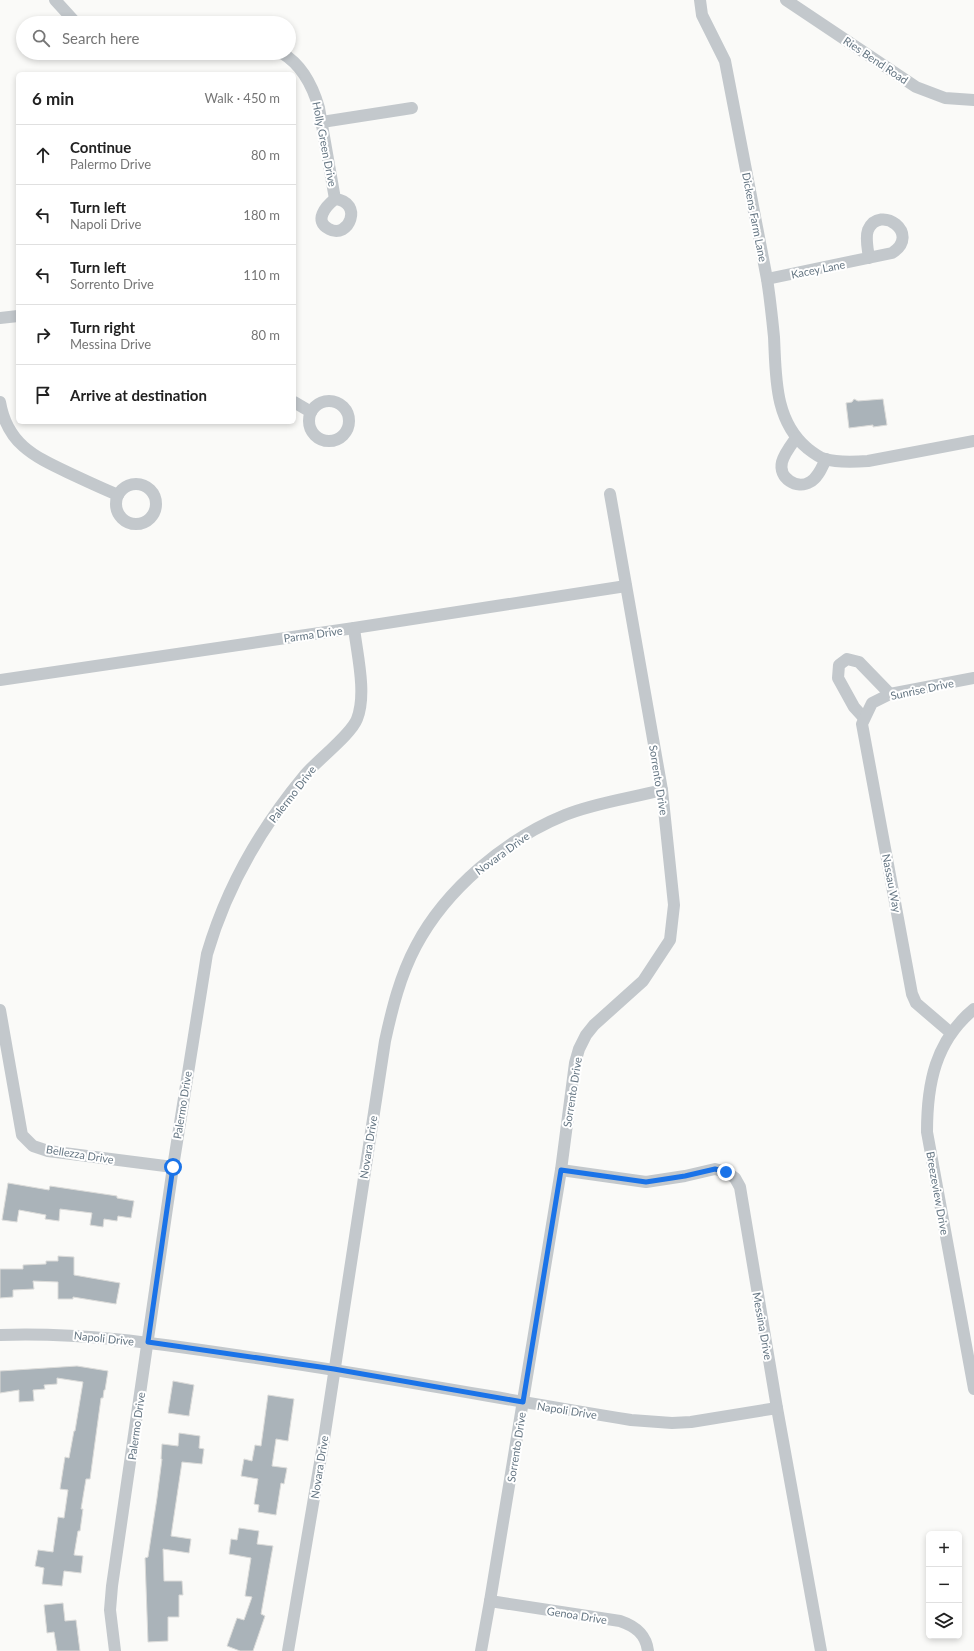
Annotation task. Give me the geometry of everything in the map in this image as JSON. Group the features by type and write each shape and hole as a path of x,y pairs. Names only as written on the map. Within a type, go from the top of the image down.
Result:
{"street":[{"path":"55,0 70,16"},
{"name":"Dickens Farm Lane","path":"700,0 702,15 724,61 767,279 771,305 779,397 789,426 796,438 814,453 826,460"},
{"name":"Ries Bend Road","path":"786,0 916,87 945,98 974,100"},
{"name":"Holly Green Drive","path":"290,60 299,67 308,80 315,95 322,122 335,199"},
{"path":"322,122 412,108"},
{"name":"Kacey Lane","path":"767,279 869,258"},
{"path":"0,318 16,316"},
{"path":"0,402 2,414 7,427 28,451 40,460 118,495"},
{"path":"296,403 311,412"},
{"path":"796,438 782,460 782,466 786,478 797,484 810,482 815,478 826,460 868,461 974,441"},
{"name":"Sorrento Drive","path":"481,1651 561,1170 575,1063 579,1049 586,1035 594,1025 643,981 670,940 674,905 662,790 610,494"},
{"name":"Parma Drive","path":"0,680 626,586"},
{"name":"Palermo Drive","path":"115,1651 110,1610 112,1586 173,1167 207,954 216,922 227,897 268,824 286,797 307,773 351,729 357,720 361,701 361,690 354,628"},
{"path":"864,718 854,707 838,678 839,665 847,659 859,662 890,694"},
{"name":"Sunrise Drive","path":"872,703 890,694 974,678"},
{"name":"Nassau Way","path":"872,703 862,724 912,994 916,1003 951,1033"},
{"name":"Novara Drive","path":"288,1651 324,1439 385,1041 396,994 415,948 442,906 480,868 520,838 566,814 596,805 662,790"},
{"name":"Breezeview Drive","path":"974,1009 951,1033 934,1067 927,1109 927,1132 974,1389"},
{"name":"Bellezza Drive","path":"0,1010 22,1135 33,1146 48,1150 173,1167"},
{"name":"Messina Drive","path":"561,1170 646,1182 685,1176 715,1169 726,1172 735,1178 740,1187 777,1408 821,1651"},
{"name":"Napoli Drive","path":"0,1335 72,1335 148,1342 334,1369 631,1420 672,1423 691,1422 777,1408"},
{"name":"Genoa Drive","path":"490,1601 620,1621 630,1624 644,1637 648,1651"}],"building":[{"path":"854,399 858,401 883,399 887,425 849,428 846,403 852,402"},
{"path":"8,1183 49,1190 50,1186 117,1196 117,1198 134,1201 131,1218 118,1216 117,1221 104,1219 103,1227 90,1225 92,1213 60,1209 59,1221 45,1219 46,1215 19,1210 17,1222 2,1220"},
{"path":"58,1256 74,1257 74,1275 120,1283 116,1304 73,1297 73,1299 58,1299 58,1282 33,1281 34,1289 13,1290 13,1297 0,1298 0,1269 23,1269 23,1265 46,1264 46,1261 58,1261"},
{"path":"77,1366 108,1371 103,1398 101,1398 90,1479 86,1479 81,1509 83,1509 80,1531 78,1531 74,1555 83,1556 81,1573 64,1571 62,1586 42,1584 44,1568 35,1566 38,1550 53,1552 58,1517 64,1518 68,1490 60,1489 65,1457 69,1458 75,1431 83,1382 57,1378 57,1384 44,1385 45,1389 33,1390 34,1401 19,1402 19,1390 0,1393 0,1371"},
{"path":"173,1381 194,1385 189,1416 168,1413"},
{"path":"268,1395 294,1399 288,1441 276,1439 272,1466 287,1468 284,1484 281,1483 276,1515 258,1512 259,1505 254,1504 258,1479 241,1476 244,1459 252,1461 255,1445 261,1446"},
{"path":"179,1433 200,1436 199,1448 204,1449 202,1464 182,1462 171,1536 191,1539 189,1553 163,1549 164,1581 182,1581 183,1595 179,1595 179,1617 168,1617 168,1641 148,1642 145,1558 148,1557 157,1498 162,1459 162,1444 178,1446"},
{"path":"239,1528 259,1531 257,1544 273,1546 261,1614 265,1616 253,1651 240,1651 227,1646 237,1618 244,1620 252,1597 245,1596 251,1558 229,1554 231,1539 237,1540"},
{"path":"63,1603 65,1621 76,1620 80,1651 57,1651 54,1632 47,1633 44,1605"}],"route":[{"path":"173,1167 148,1342 334,1369 523,1402 561,1170 646,1182 685,1176 715,1169 726,1172"}]}
